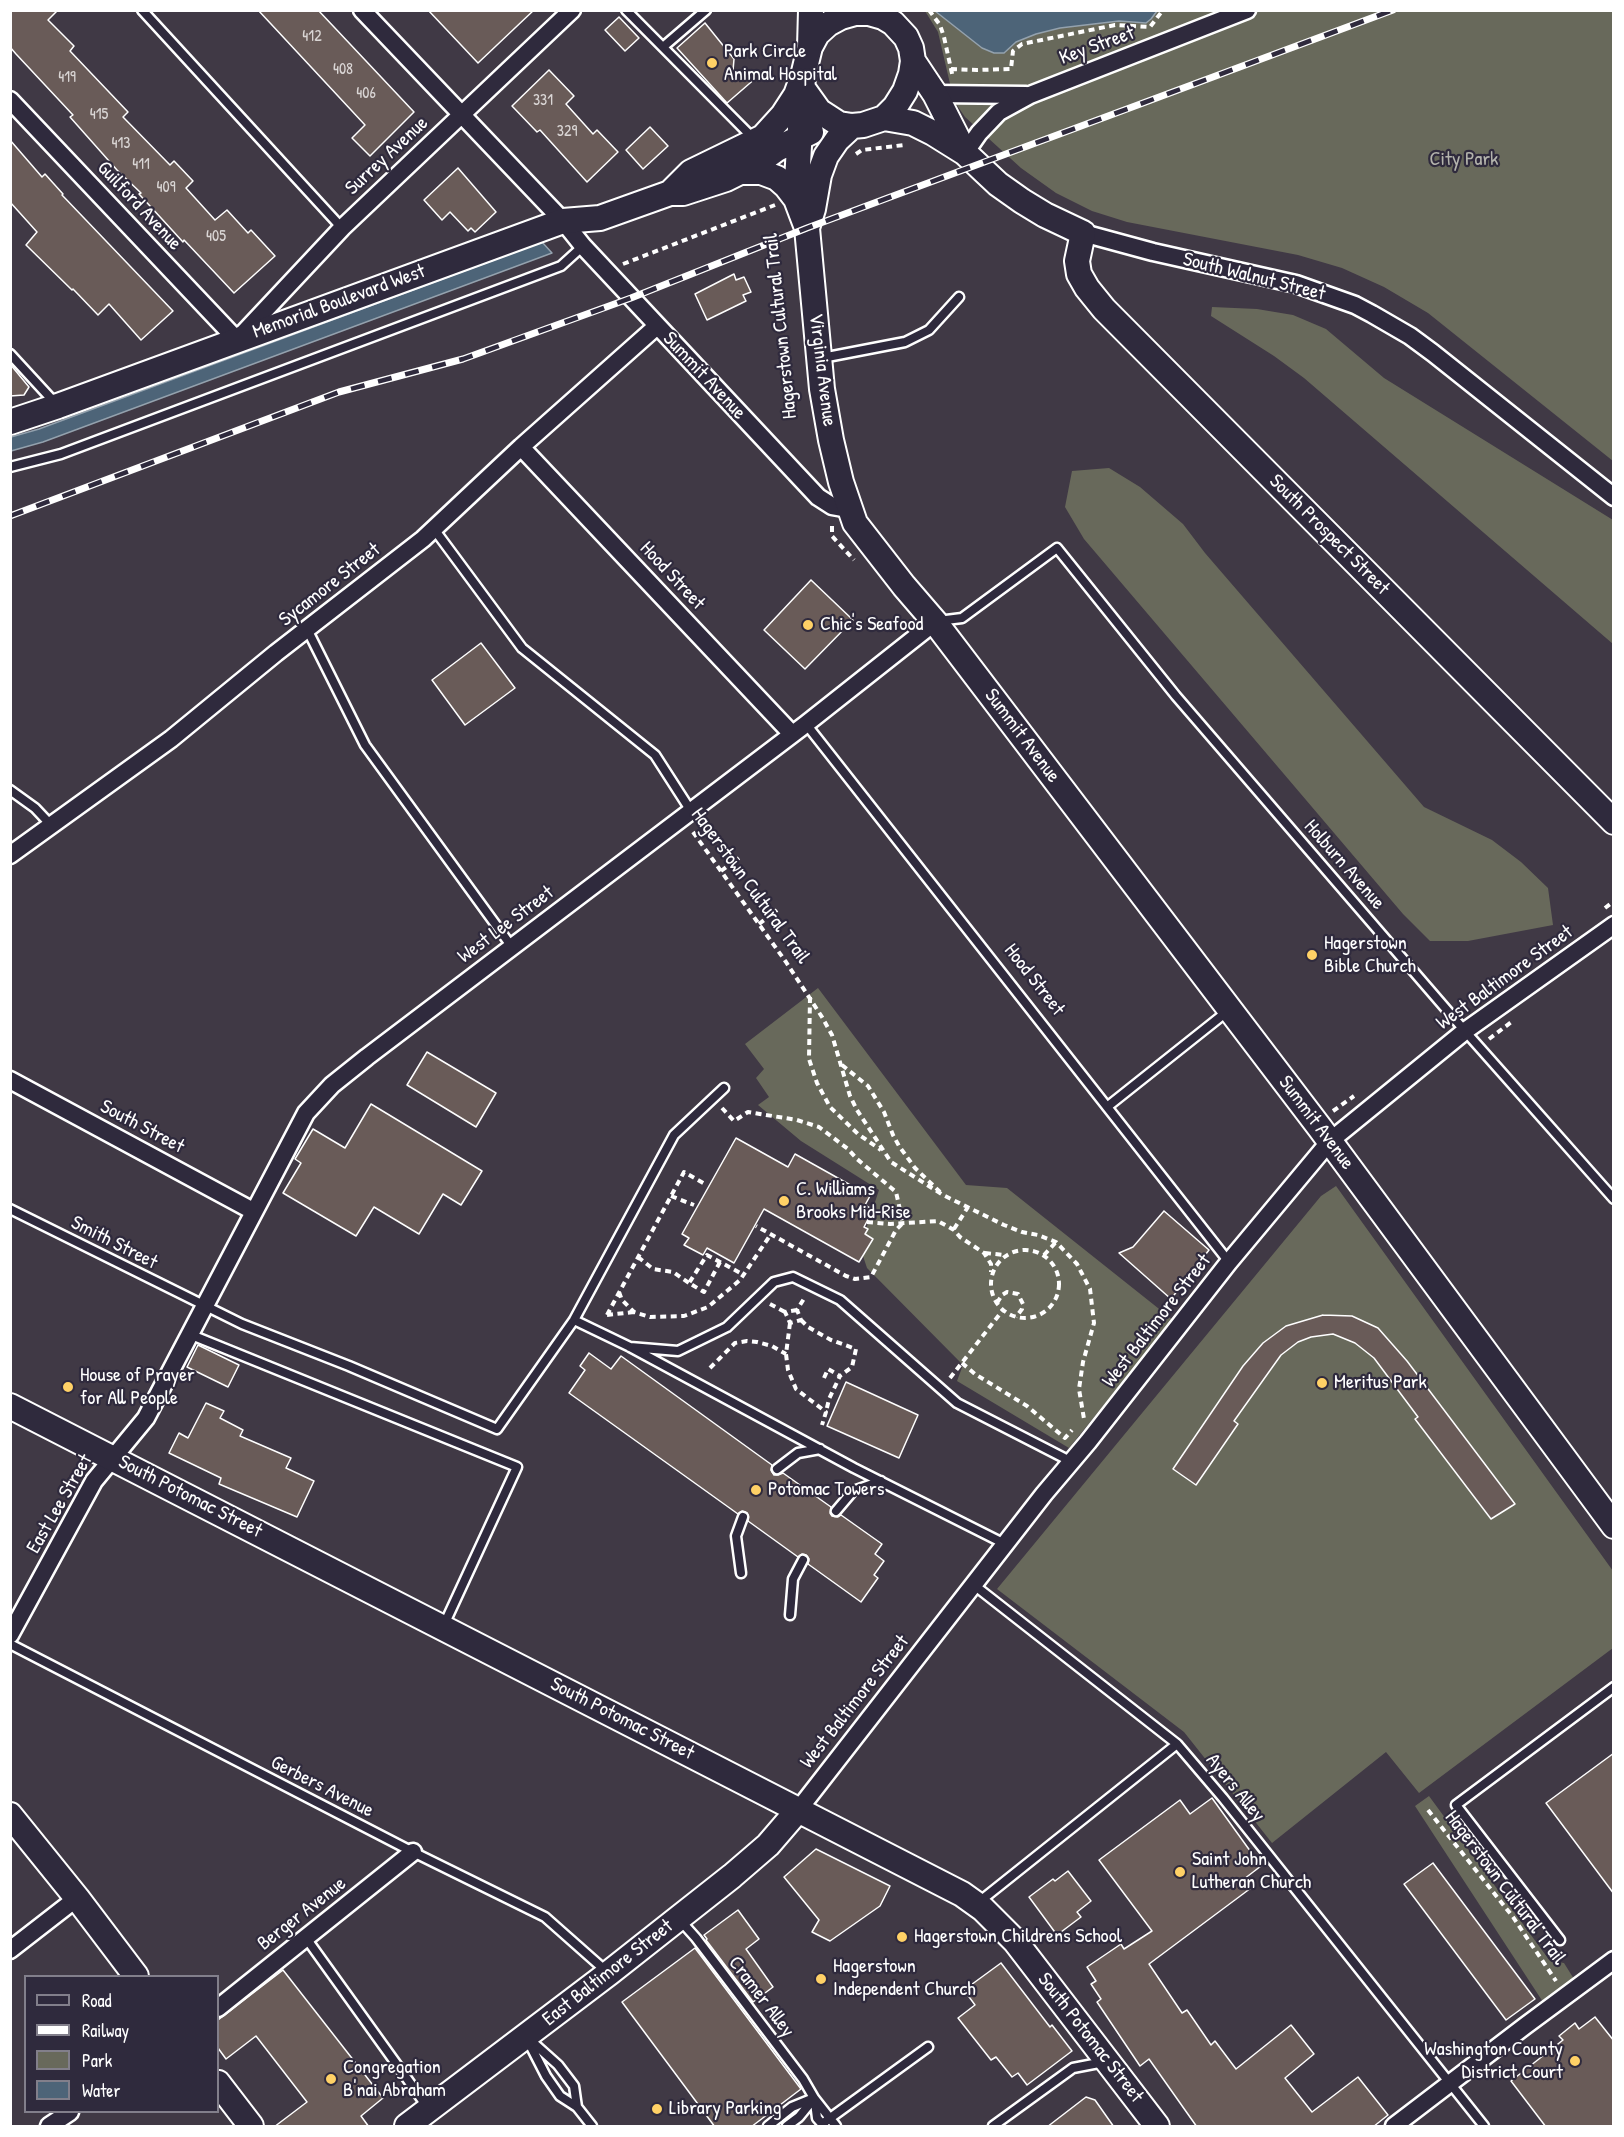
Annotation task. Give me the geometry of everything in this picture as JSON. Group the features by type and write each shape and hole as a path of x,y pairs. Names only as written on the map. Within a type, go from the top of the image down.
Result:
{"main road":[{"path":"810,47 817,34 828,24 841,17 862,13 878,14 893,23 906,37 911,48 913,61 905,91 884,118 863,125 846,125 819,111 803,83 810,47 811,10"},
{"name":"South Walnut Street","path":"913,61 935,94 965,153"},
{"name":"Virginia Avenue","path":"803,83 799,137 789,200 807,228"},
{"name":"Memorial Boulevard West","path":"670,194 691,172 753,142 770,131 803,83"},
{"name":"South Walnut Street","path":"884,118 914,123 965,153 998,184 1022,201 1083,233"},
{"name":"Virginia Avenue","path":"841,507 822,389 807,228 819,175 826,156 846,125"},
{"name":"Memorial Boulevard West","path":"10,422 563,221 600,218 670,194 683,193 726,179 807,133 846,125"},
{"path":"741,172 761,172 777,178 786,186 789,200"},
{"name":"South Prospect Street","path":"1083,233 1077,261 1079,274 1104,309 1614,822"},
{"name":"Summit Avenue","path":"841,507 935,622 1230,1010 1614,1526"},
{"name":"South Potomac Street","path":"10,1406 962,1894 998,1922 1015,1941 1157,2127"},
{"name":"East Baltimore Street","path":"407,2127 678,1919 760,1852 799,1809"},
{"path":"10,1815 77,1898 135,1975"},
{"path":"219,2084 251,2127"}],"street":[{"name":"Summit Avenue","path":"362,10 563,221 583,246 818,497 841,507"},
{"name":"Surrey Avenue","path":"237,340 342,228 572,10"},
{"name":"Key Street","path":"965,153 979,133 999,112 1030,95 1247,10"},
{"name":"Key Street","path":"935,94 1030,95"},
{"name":"Guilford Avenue","path":"10,100 237,340"},
{"name":"South Walnut Street","path":"1083,233 1153,252 1296,284 1364,309 1418,342 1614,497"},
{"name":"Sycamore Street","path":"10,855 171,739 434,529 657,326"},
{"name":"Hood Street","path":"522,447 792,734"},
{"name":"West Lee Street","path":"112,1458 146,1419 203,1306 306,1113 332,1085 806,724 935,622"},
{"name":"West Baltimore Street","path":"799,1809 1044,1494 1088,1443 1229,1262 1330,1142 1465,1031 1614,925"},
{"name":"South Street","path":"10,1080 253,1211"},
{"name":"East Lee Street","path":"10,1635 94,1481 112,1458"},
{"name":"Berger Avenue","path":"219,2007 413,1852"},
{"path":"10,1950 77,1898"},
{"path":"1395,2127 1614,1960"},
{"path":"49,2127 69,2113"}],"lane":[{"path":"142,10 342,228"},
{"path":"626,10 748,133 753,142"},
{"path":"663,47 706,10"},
{"path":"10,467 72,450 561,266 583,246"},
{"path":"819,359 905,342 929,330 959,297"},
{"path":"10,354 58,406"},
{"path":"434,529 522,648 655,755 686,815"},
{"name":"West Lee Street","path":"935,622 962,618 1057,548"},
{"name":"Holburn Avenue","path":"1057,548 1176,696 1465,1031 1614,1199"},
{"path":"307,629 365,745 512,947"},
{"name":"Hood Street","path":"806,724 1229,1262"},
{"path":"10,790 35,808 51,825"},
{"path":"1107,1107 1230,1010"},
{"path":"724,1088 674,1135 574,1320 630,1347 820,1449 1005,1544"},
{"name":"Smith Street","path":"10,1209 242,1324 349,1366 497,1429 574,1320"},
{"path":"630,1347 678,1350 727,1327 774,1282 793,1277 840,1300 957,1403 1072,1461"},
{"path":"189,1334 518,1467 442,1627"},
{"path":"777,1469 798,1453 820,1449"},
{"path":"836,1511 853,1491 881,1481"},
{"path":"741,1573 736,1536 743,1517"},
{"path":"790,1615 794,1579 803,1560"},
{"name":"Ayers Alley","path":"974,1585 1177,1743 1484,2127"},
{"name":"Gerbers Avenue","path":"10,1644 544,1917 609,1973"},
{"path":"1560,1940 1456,1805 1614,1687"},
{"path":"976,1904 1177,1743"},
{"name":"Cramer Alley","path":"678,1919 696,1938 836,2127"},
{"path":"306,1938 428,2110"},
{"path":"526,2036 558,2065 574,2086 577,2107"},
{"path":"526,2036 546,2076 560,2096 577,2107 592,2127"},
{"path":"823,2125 829,2118 927,2047"},
{"path":"993,2127 1073,2068 1108,2061"},
{"path":"768,2127 792,2107 814,2098"},
{"path":"787,2127 799,2117 814,2098"},
{"name":"Cramer Alley","path":"814,2098 817,2118 823,2125"}],"path":[{"path":"929,10 940,26 951,69 976,70 1011,69 1013,51 1022,44 1115,25 1150,27 1163,10"},
{"path":"853,156 862,150 908,144"},
{"path":"622,264 789,200"},
{"path":"841,507 832,537 855,561"},
{"name":"Hagerstown Cultural Trail","path":"686,815 721,871 810,996 832,1035 850,1096 891,1162 943,1195 1004,1225 1056,1242 1077,1264 1090,1289 1093,1305 1094,1323 1083,1362 1079,1389 1088,1443"},
{"path":"721,871 740,858"},
{"path":"759,924 777,910"},
{"path":"810,996 809,1059 817,1083 830,1107 858,1134 885,1154"},
{"path":"841,1064 868,1086 884,1112 899,1146 915,1167 943,1195"},
{"path":"714,1099 734,1121 748,1112 797,1120 819,1127 848,1149 896,1192 903,1223"},
{"path":"705,1184 684,1172 606,1315 634,1312 650,1317 684,1316 708,1307 740,1280 771,1234"},
{"path":"671,1196 694,1205"},
{"path":"954,1230 968,1207"},
{"path":"867,1222 938,1221 984,1253 1005,1256"},
{"path":"756,1226 846,1276 855,1278 871,1277 903,1223"},
{"path":"1044,1255 1056,1242"},
{"path":"984,1253 991,1264 991,1276 991,1287 993,1298 1003,1310 1015,1317 1029,1318 1042,1314 1053,1305 1059,1292 1059,1278 1054,1264 1044,1255 1029,1249 1013,1251 1005,1256 999,1261 991,1276"},
{"path":"689,1283 707,1255 744,1275"},
{"path":"638,1257 653,1269 673,1272 704,1292 720,1262"},
{"path":"797,1310 811,1286"},
{"path":"619,1292 622,1300 634,1312"},
{"path":"997,1303 1007,1292 1018,1294 1023,1304 1015,1317"},
{"path":"797,1310 801,1320 808,1327 831,1340 856,1349 852,1367 840,1376 829,1399 822,1425"},
{"path":"797,1310 785,1312 790,1323 786,1354 788,1370 796,1389 826,1413"},
{"path":"940,1390 1003,1310"},
{"path":"790,1323 801,1320"},
{"path":"710,1368 735,1343 757,1342 772,1346 786,1354"},
{"path":"962,1363 975,1374 1027,1406 1065,1438"},
{"path":"824,1378 828,1369 840,1376"},
{"name":"Hagerstown Cultural Trail","path":"1428,1809 1513,1917 1558,1984"}],"green space":[{"name":"City Park","path":"925,11 1613,11 1613,461 1428,313 1384,287 1342,268 1298,255 1127,222 1092,211 1056,193 1021,168 965,117 954,101 938,32"},
{"path":"1212,307 1257,309 1293,315 1326,329 1384,378 1613,520 1613,644 1304,378 1211,316"},
{"path":"1109,468 1140,487 1183,524 1205,553 1424,807 1492,840 1521,862 1548,888 1553,925 1468,941 1430,941 1403,914 1084,539 1065,507 1072,471"},
{"path":"818,988 966,1185 1007,1188 1173,1320 1069,1448 957,1381 963,1365 867,1268 860,1247 879,1190 801,1141 758,1105 769,1097 756,1078 764,1069 745,1044"},
{"name":"Meritus Park","path":"1336,1186 1613,1571 1613,1648 1419,1793 1386,1752 1272,1843 1184,1732 997,1589 1321,1196"},
{"path":"1429,1796 1550,1961 1564,1963 1574,1979 1543,2002 1415,1806"}],"water":[{"path":"935,11 1157,11 1146,23 1119,21 1060,28 1016,42 1004,53 994,53 982,48"},
{"path":"542,242 552,253 43,442 11,451 11,437 39,429"}],"building":[{"path":"10,10 58,10 48,20 74,46 70,51 128,112 123,117 170,165 174,161 193,181 186,188 215,220 227,210 248,233 251,230 275,256 234,293 184,240 183,242 139,194 141,193 117,170 70,117 73,115 10,47"},
{"path":"258,10 318,10 414,112 370,156 352,138 365,125"},
{"path":"428,10 534,10 478,63"},
{"path":"619,17 639,38 625,51 605,30"},
{"name":"Park Circle Animal Hospital","path":"705,23 734,59 733,71 757,77 727,103 677,48"},
{"path":"549,70 574,96 566,104 593,134 597,130 618,152 587,182 540,130 537,132 512,106"},
{"path":"650,127 668,146 643,169 626,150"},
{"path":"10,140 42,177 45,174 62,195 173,311 141,340 109,304 98,315 26,245 37,232 10,202"},
{"path":"458,168 496,212 475,232 471,228 468,231 450,212 442,220 424,200"},
{"path":"734,274 736,280 744,277 751,292 743,295 746,301 707,320 695,294"},
{"path":"10,364 29,387 24,395 10,396"},
{"name":"Chic's Seafood","path":"811,580 853,620 805,669 764,630"},
{"path":"481,643 515,688 465,725 432,680"},
{"path":"427,1052 496,1093 476,1127 407,1085"},
{"path":"371,1104 482,1171 461,1205 443,1194 419,1234 374,1207 356,1236 283,1193 301,1163 295,1159 313,1129 345,1148"},
{"name":"C. Williams Brooks Mid‐Rise","path":"736,1138 788,1167 795,1154 870,1196 865,1205 873,1210 864,1227 868,1229 865,1234 873,1239 859,1262 764,1209 734,1263 707,1248 703,1255 684,1245 689,1238 682,1234"},
{"path":"1164,1211 1209,1250 1171,1299 1119,1253 1133,1247"},
{"path":"1323,1315 1352,1316 1378,1328 1407,1361 1515,1504 1491,1519 1415,1419 1418,1417 1374,1358 1355,1343 1333,1334 1311,1337 1298,1342 1281,1355 1234,1421 1238,1424 1196,1485 1173,1469 1243,1366 1263,1343 1286,1326"},
{"path":"198,1345 239,1365 228,1387 187,1367"},
{"name":"Potomac Towers","path":"589,1353 611,1369 621,1356 772,1465 771,1470 774,1475 783,1473 831,1507 832,1516 841,1515 882,1544 875,1554 884,1561 874,1575 878,1578 861,1602 808,1564 809,1559 806,1555 802,1554 798,1557 748,1521 747,1513 742,1511 738,1514 569,1393 585,1370 580,1366"},
{"path":"846,1382 918,1415 899,1458 827,1426"},
{"path":"206,1403 224,1411 220,1418 243,1430 240,1436 291,1458 286,1468 314,1481 297,1517 219,1484 221,1478 169,1453 179,1433 188,1438"},
{"path":"1614,1753 1614,1894 1546,1803"},
{"path":"1212,1798 1261,1866 1244,1879 1251,1888 1149,1964 1182,2013 1187,2010 1211,2045 1215,2041 1236,2069 1291,2025 1314,2054 1285,2078 1312,2112 1358,2077 1388,2115 1373,2127 1197,2127 1149,2059 1140,2066 1097,2002 1101,1999 1091,1984 1096,1981 1087,1967 1121,1944 1124,1949 1152,1931 1099,1860 1180,1800 1190,1814"},
{"path":"816,1849 890,1886 880,1906 830,1941 812,1932 819,1920 784,1877"},
{"path":"1433,1863 1535,1999 1506,2020 1404,1884"},
{"path":"1068,1871 1091,1901 1077,1912 1081,1917 1057,1935 1029,1897"},
{"path":"738,1910 759,1939 746,1949 773,1987 753,2002 704,1935"},
{"path":"695,1948 801,2089 751,2127 715,2127 622,2002"},
{"path":"1001,1963 1050,2027 1052,2025 1072,2051 1027,2085 1018,2073 1012,2077 996,2057 991,2060 958,2018 975,2005 964,1990"},
{"path":"283,1970 383,2098 361,2116 369,2127 274,2127 307,2102 256,2036 226,2059 219,2049 219,2019"},
{"name":"Washington County District Court","path":"1595,2017 1614,2041 1614,2127 1546,2127 1511,2081 1563,2040 1559,2036 1575,2023 1579,2029"},
{"path":"1086,2097 1095,2100 1114,2127 1047,2127"}],"railway":[{"path":"10,516 339,392 463,359 631,298 807,228 1393,10"}],"place":[{"name":"Park Circle Animal Hospital","path":"712,63"},
{"name":"Chic's Seafood","path":"808,625"},
{"name":"Hagerstown Bible Church","path":"1312,955"},
{"name":"C. Williams Brooks Mid‐Rise","path":"784,1201"},
{"name":"Meritus Park","path":"1322,1383"},
{"name":"House of Prayer for All People","path":"68,1387"},
{"name":"Potomac Towers","path":"756,1490"},
{"name":"Saint John Lutheran Church","path":"1180,1872"},
{"name":"Hagerstown Childrens School","path":"902,1937"},
{"name":"Hagerstown Independent Church","path":"821,1979"},
{"name":"Washington County District Court","path":"1575,2061"},
{"name":"Congregation B'nai Abraham","path":"331,2079"},
{"name":"Library Parking","path":"657,2109"}]}
